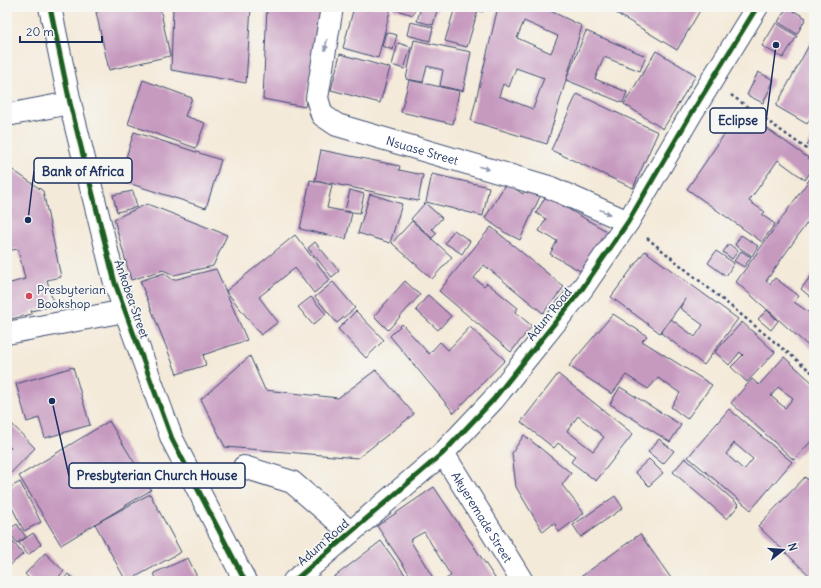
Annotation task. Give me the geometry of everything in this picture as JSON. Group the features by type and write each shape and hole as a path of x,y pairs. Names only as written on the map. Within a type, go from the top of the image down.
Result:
{"street":[{"name":"Ankobea Street","path":"50,7 70,103 110,267 172,439 245,581"},
{"name":"Nsuase Street","path":"332,7 317,98 322,115 337,124 549,187 628,222"},
{"name":"Adum Road","path":"294,581 443,452 498,394 582,289 628,222 757,7"},
{"path":"7,115 70,103"},
{"path":"7,333 125,310"},
{"name":"Akyeremade Street","path":"443,452 522,581"},
{"path":"244,467 292,482 350,532"}],"path":[{"path":"712,82 814,154"},
{"path":"628,222 814,374"}],"building":[{"path":"121,7 160,7 170,56 109,70 96,12"},
{"path":"173,7 251,7 246,83 171,70"},
{"path":"267,7 325,7 305,107 263,99"},
{"path":"354,7 391,7 378,58 343,48"},
{"path":"393,7 416,7 413,15 393,9"},
{"path":"421,7 438,7 433,25 417,21"},
{"path":"455,7 485,7 483,12 478,10 467,47 445,41"},
{"path":"498,7 542,7 582,26 547,144 471,121","holes":["524,21 558,36 551,53 517,38","516,68 544,78 533,109 499,96 503,84 509,87"]},
{"path":"606,7 702,7 677,50"},
{"path":"787,7 806,18 797,34 778,22"},
{"path":"410,22 433,27 430,41 407,35"},
{"path":"776,23 797,36 783,58 762,46"},
{"path":"586,31 646,56 640,71 604,57 595,79 627,92 623,103 566,80"},
{"path":"386,32 397,35 393,50 382,46"},
{"path":"814,36 814,111 807,124 776,106"},
{"path":"414,40 471,52 463,91 440,86 443,70 427,66 423,82 406,79"},
{"path":"398,43 411,47 404,69 392,65"},
{"path":"656,51 696,75 663,129 624,104"},
{"path":"340,54 390,68 380,103 331,90"},
{"path":"758,72 774,80 763,103 747,95"},
{"path":"143,80 192,98 185,116 205,123 196,148 128,124"},
{"path":"409,80 459,91 453,124 401,112"},
{"path":"577,94 658,132 633,188 551,150"},
{"path":"741,110 814,162 814,167 805,180 778,160 749,201 765,212 762,215 775,224 762,242 687,189"},
{"path":"134,132 221,160 206,208 119,180"},
{"path":"814,135 814,150 807,145"},
{"path":"321,150 400,166 399,170 423,175 418,201 315,180"},
{"path":"10,168 43,191 61,277 47,280 54,306 31,311 32,314 7,320 7,284 25,279 18,249 7,251 7,169"},
{"path":"814,173 814,213 766,281 770,284 775,278 799,296 794,302 814,316 814,351 736,282"},
{"path":"432,174 489,187 483,216 426,202"},
{"path":"310,180 332,185 327,208 352,213 346,239 300,229"},
{"path":"506,183 523,194 528,185 542,192 520,240 504,232 485,218"},
{"path":"350,190 364,194 360,213 345,211"},
{"path":"133,191 137,207 117,212 113,195"},
{"path":"370,194 402,204 390,243 358,233"},
{"path":"546,196 610,233 582,272 550,254 557,241 539,231 546,219 536,213"},
{"path":"425,203 442,218 432,229 437,233 432,238 411,219"},
{"path":"147,204 227,235 213,266 174,275 163,270 131,280 114,219"},
{"path":"412,221 452,257 432,279 392,243"},
{"path":"491,227 564,287 543,313 484,265 474,278 484,286 487,283 518,308 515,312 532,326 511,352 439,291"},
{"path":"454,230 470,241 462,254 445,243"},
{"path":"295,235 330,280 314,293 295,268 259,297 278,322 261,335 226,291"},
{"path":"741,235 758,246 752,256 735,245"},
{"path":"315,242 339,271 332,277 308,248"},
{"path":"729,244 738,251 732,259 723,252"},
{"path":"645,251 738,319 704,365 661,333 671,319 695,337 703,325 680,308 686,298 660,333 611,297"},
{"path":"716,251 734,263 726,276 708,263"},
{"path":"741,251 751,257 744,267 734,261"},
{"path":"216,269 247,340 203,355 206,365 177,374 140,281 164,273 173,280"},
{"path":"814,272 814,300 801,289"},
{"path":"405,281 420,295 388,330 374,316"},
{"path":"333,282 355,308 337,323 315,297"},
{"path":"428,295 451,316 438,330 416,310"},
{"path":"311,297 326,314 313,325 298,307"},
{"path":"767,310 778,321 771,330 758,319"},
{"path":"356,311 384,340 366,358 338,329"},
{"path":"613,314 647,336 642,341 712,385 687,419 671,407 680,393 658,378 648,389 626,375 612,394 569,366"},
{"path":"742,322 775,352 747,382 731,367 743,355 740,352 729,365 715,352"},
{"path":"402,324 429,354 440,342 448,350 470,327 505,360 454,413 390,336"},
{"path":"250,356 265,390 338,398 376,370 414,414 358,458 225,447 201,399"},
{"path":"784,357 814,384 814,438 794,460 731,403 752,379 759,385","holes":["778,387 793,398 785,408 771,396"]},
{"path":"73,367 90,425 45,438 39,418 27,422 16,384"},
{"path":"558,374 633,434 596,481 571,462 575,456 558,443 554,448 521,422","holes":["578,416 604,437 593,451 567,431"]},
{"path":"620,387 681,425 670,442 610,404"},
{"path":"729,409 792,462 751,510 688,457","holes":["734,443 753,459 744,470 726,454"]},
{"path":"7,419 35,448 7,477 7,451 11,448 7,443"},
{"path":"109,421 151,490 61,545 19,476"},
{"path":"524,435 571,473 562,485 584,513 559,532 554,523 543,532 516,487 512,453"},
{"path":"659,439 674,451 663,464 648,452"},
{"path":"685,458 739,505 727,519 673,472"},
{"path":"649,459 663,473 649,486 635,472"},
{"path":"805,477 814,486 814,580 758,526"},
{"path":"20,482 41,522 24,531 7,498 7,489"},
{"path":"434,487 497,581 442,581 451,576 424,532 410,540 435,581 414,581 377,526"},
{"path":"150,494 181,552 126,581 95,524"},
{"path":"615,496 623,508 581,537 573,525"},
{"path":"17,524 26,537 17,543 8,530"},
{"path":"33,533 41,544 28,555 19,543"},
{"path":"640,534 673,581 575,581"},
{"path":"7,535 23,554 8,567 7,566"},
{"path":"381,541 406,576 404,578 406,581 330,581 330,580"},
{"path":"45,553 64,571 55,581 32,581 25,574"},
{"path":"188,558 199,581 157,581 154,573"},
{"path":"68,574 76,581 62,581"}],"cycle path":[{"path":"50,7 70,103 115,283 172,439 245,581"},
{"path":"294,581 443,453 493,400 582,289 628,222 691,114 757,7"}],"place":[{"name":"Eclipse","path":"776,45"},
{"name":"Bank of Africa","path":"28,220"},
{"name":"Presbyterian Bookshop","path":"29,296"},
{"name":"Presbyterian Church House","path":"52,401"}]}
